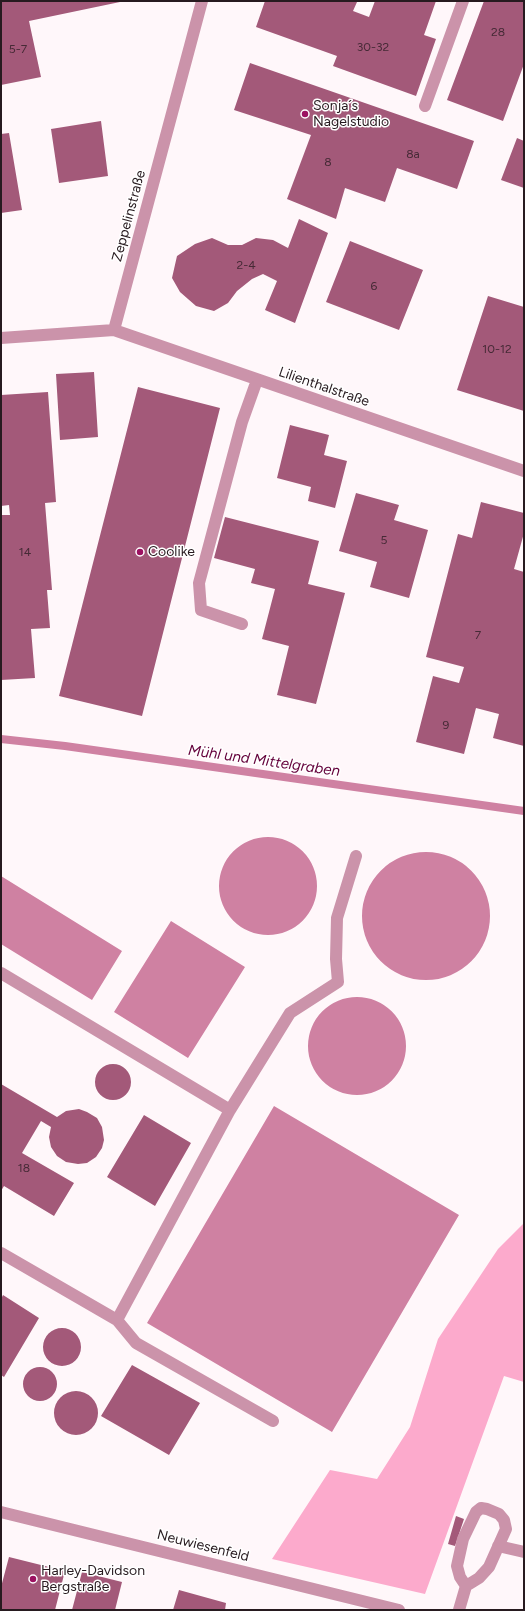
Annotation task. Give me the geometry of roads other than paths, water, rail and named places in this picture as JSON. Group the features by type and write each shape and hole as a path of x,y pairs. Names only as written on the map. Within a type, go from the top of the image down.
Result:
{"street":[{"name":"Zeppelinstraße","path":"114,330 202,1"},
{"path":"425,106 463,1"},
{"path":"1,338 114,330"},
{"name":"Lilienthalstraße","path":"114,330 524,471"},
{"path":"242,624 200,610 199,583 242,422 257,380"},
{"path":"117,1320 230,1110 290,1013 338,982 336,959 337,918 356,856"},
{"path":"1,973 230,1110"},
{"path":"1,1254 117,1320 136,1343 273,1421"},
{"path":"459,1610 466,1586 479,1578 489,1567 506,1529 504,1520 499,1514 481,1508 476,1512 463,1539 457,1566 460,1577 466,1586"},
{"name":"Neuwiesenfeld","path":"1,1512 399,1610"},
{"path":"498,1546 524,1552"}],"waterway":[{"name":"Mühl und Mittelgraben","path":"1,739 65,746 524,811"}],"place":[{"name":"Sonja´s Nagelstudio","path":"305,114"},
{"name":"Coolike","path":"140,552"},
{"name":"Harley-Davidson Bergstraße","path":"33,1579"}]}
